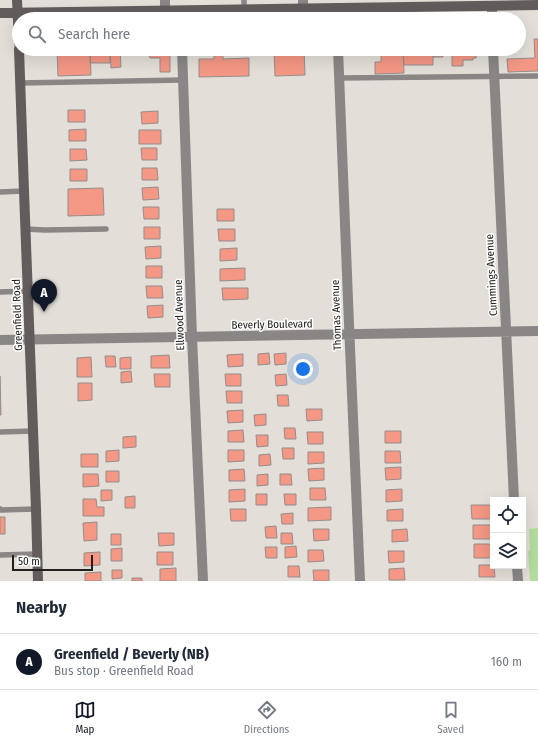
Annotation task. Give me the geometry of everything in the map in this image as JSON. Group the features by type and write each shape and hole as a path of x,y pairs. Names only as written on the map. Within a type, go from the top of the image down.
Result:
{"main road":[{"path":"17,0 18,12"},
{"path":"199,12 244,5 303,4 336,8 441,3 492,6 538,5"},
{"path":"36,12 165,5 176,12"},
{"path":"0,13 12,13"},
{"name":"Greenfield Road","path":"19,56 38,581"}],"street":[{"path":"492,6 492,12"},
{"name":"Ellwood Avenue","path":"182,56 192,337 203,581"},
{"name":"Thomas Avenue","path":"338,56 360,581"},
{"name":"Cummings Avenue","path":"494,56 514,497"},
{"name":"Beverly Boulevard","path":"0,340 538,332"},
{"path":"517,569 518,581"}],"lane":[{"path":"339,78 538,76"},
{"path":"20,83 183,80"},
{"path":"0,192 24,191"},
{"path":"25,229 106,229"},
{"path":"0,292 28,291"},
{"path":"0,432 33,431"},
{"path":"0,508 1,510 36,509"},
{"path":"0,555 37,554"}],"green space":[{"path":"538,528 538,581 530,581 528,551 530,550 529,529"}],"building":[{"path":"534,39 538,39 538,71 508,72 507,59 535,58"},
{"path":"57,56 90,56 91,75 58,76"},
{"path":"90,56 110,56 110,63 90,63"},
{"path":"110,56 120,56 121,67 111,68"},
{"path":"150,56 170,56 170,72 160,72 160,58 150,58"},
{"path":"214,56 223,56 223,59 249,58 249,76 199,77 199,59 214,59"},
{"path":"274,56 304,56 305,75 275,76"},
{"path":"381,56 403,56 404,73 375,74 375,62 381,62"},
{"path":"403,56 433,56 433,65 404,65"},
{"path":"452,56 476,56 473,60 463,60 463,66 452,66"},
{"path":"68,110 85,110 85,122 68,122"},
{"path":"158,111 158,123 142,124 141,112"},
{"path":"86,129 86,141 69,141 69,130"},
{"path":"139,130 161,130 161,144 139,144"},
{"path":"141,148 157,148 157,160 142,160"},
{"path":"70,149 86,149 87,160 70,161"},
{"path":"142,168 157,168 158,180 142,180"},
{"path":"70,169 87,169 87,181 70,181"},
{"path":"158,187 159,199 143,200 142,188"},
{"path":"103,188 104,215 68,216 68,189"},
{"path":"143,207 159,207 159,219 144,219"},
{"path":"217,209 234,209 234,221 217,221"},
{"path":"144,227 160,227 160,239 144,239"},
{"path":"218,229 235,229 235,241 219,241"},
{"path":"161,246 161,258 146,259 145,247"},
{"path":"237,248 237,260 220,261 220,249"},
{"path":"146,266 162,266 162,278 146,278"},
{"path":"245,268 245,280 220,281 220,269"},
{"path":"146,286 162,286 163,298 147,298"},
{"path":"222,288 248,288 248,299 223,300"},
{"path":"163,305 163,317 148,318 147,306"},
{"path":"269,353 270,364 258,365 258,354"},
{"path":"286,353 286,364 275,365 274,354"},
{"path":"243,354 243,366 228,367 227,355"},
{"path":"169,355 170,368 151,368 151,356"},
{"path":"105,356 115,356 116,367 106,367"},
{"path":"91,357 92,377 77,377 77,358"},
{"path":"131,357 131,369 120,369 120,358"},
{"path":"131,371 132,382 121,383 121,372"},
{"path":"154,374 170,374 170,387 155,387"},
{"path":"225,374 241,374 241,386 226,386"},
{"path":"286,374 287,385 276,386 275,375"},
{"path":"0,376 1,415 0,415"},
{"path":"78,383 92,383 92,400 78,401"},
{"path":"226,391 242,391 242,403 227,403"},
{"path":"277,395 288,395 289,406 278,406"},
{"path":"306,409 322,409 322,420 307,421"},
{"path":"243,410 243,422 228,423 227,411"},
{"path":"266,414 266,425 255,426 254,415"},
{"path":"284,428 295,428 296,439 285,439"},
{"path":"243,430 244,442 228,442 228,431"},
{"path":"385,431 401,431 401,443 385,443"},
{"path":"307,432 323,432 323,444 308,444"},
{"path":"256,435 268,435 268,446 257,447"},
{"path":"136,436 136,447 123,448 123,437"},
{"path":"282,448 294,448 294,459 283,459"},
{"path":"119,450 119,461 106,462 106,451"},
{"path":"228,450 244,450 244,461 228,462"},
{"path":"385,451 400,451 401,463 385,463"},
{"path":"308,452 324,452 324,463 308,464"},
{"path":"81,454 98,454 98,467 81,467"},
{"path":"270,454 271,465 259,466 259,455"},
{"path":"401,467 401,479 386,480 385,468"},
{"path":"324,468 324,480 309,481 308,469"},
{"path":"244,469 245,481 229,481 229,470"},
{"path":"106,471 119,471 119,482 106,482"},
{"path":"83,474 98,474 99,486 83,487"},
{"path":"268,474 268,485 257,486 257,475"},
{"path":"280,474 291,474 292,485 280,485"},
{"path":"310,488 325,488 326,500 310,500"},
{"path":"245,489 245,501 229,502 229,490"},
{"path":"402,489 402,501 386,502 386,490"},
{"path":"101,490 112,490 112,500 101,501"},
{"path":"256,494 267,494 267,505 256,505"},
{"path":"284,494 296,494 296,505 285,505"},
{"path":"135,496 135,508 125,508 125,497"},
{"path":"83,499 96,499 97,507 104,507 104,516 83,516"},
{"path":"471,505 490,505 490,519 472,519"},
{"path":"331,507 331,520 308,521 308,508"},
{"path":"230,509 246,509 246,521 231,521"},
{"path":"403,509 403,521 387,521 387,510"},
{"path":"293,513 293,524 282,524 281,514"},
{"path":"0,517 5,517 5,534 0,534"},
{"path":"97,522 97,540 84,541 83,523"},
{"path":"473,525 490,525 490,539 473,539"},
{"path":"276,526 277,538 266,538 265,527"},
{"path":"313,529 329,529 329,540 314,541"},
{"path":"407,529 408,541 392,542 392,530"},
{"path":"158,533 174,533 174,545 159,546"},
{"path":"281,533 292,533 293,544 281,544"},
{"path":"111,534 121,534 121,545 111,545"},
{"path":"474,544 490,544 490,558 474,558"},
{"path":"296,546 297,557 285,558 285,547"},
{"path":"265,547 277,547 277,558 266,558"},
{"path":"122,548 122,561 111,561 111,549"},
{"path":"308,550 323,550 324,561 308,562"},
{"path":"388,551 404,551 404,562 389,563"},
{"path":"100,552 100,565 84,566 84,553"},
{"path":"157,552 173,552 173,565 157,565"},
{"path":"479,565 490,565 490,569 494,569 495,577 479,577"},
{"path":"288,566 299,566 300,577 288,577"},
{"path":"176,568 176,581 160,581 160,569"},
{"path":"404,568 405,580 389,580 389,569"},
{"path":"112,570 122,570 122,578 112,579"},
{"path":"313,570 329,570 329,581 314,581"},
{"path":"101,572 101,581 85,581 85,573"},
{"path":"132,578 142,578 142,581 132,581"}],"place":[{"name":"Greenfield / Beverly (NB)","path":"44,312"}]}
